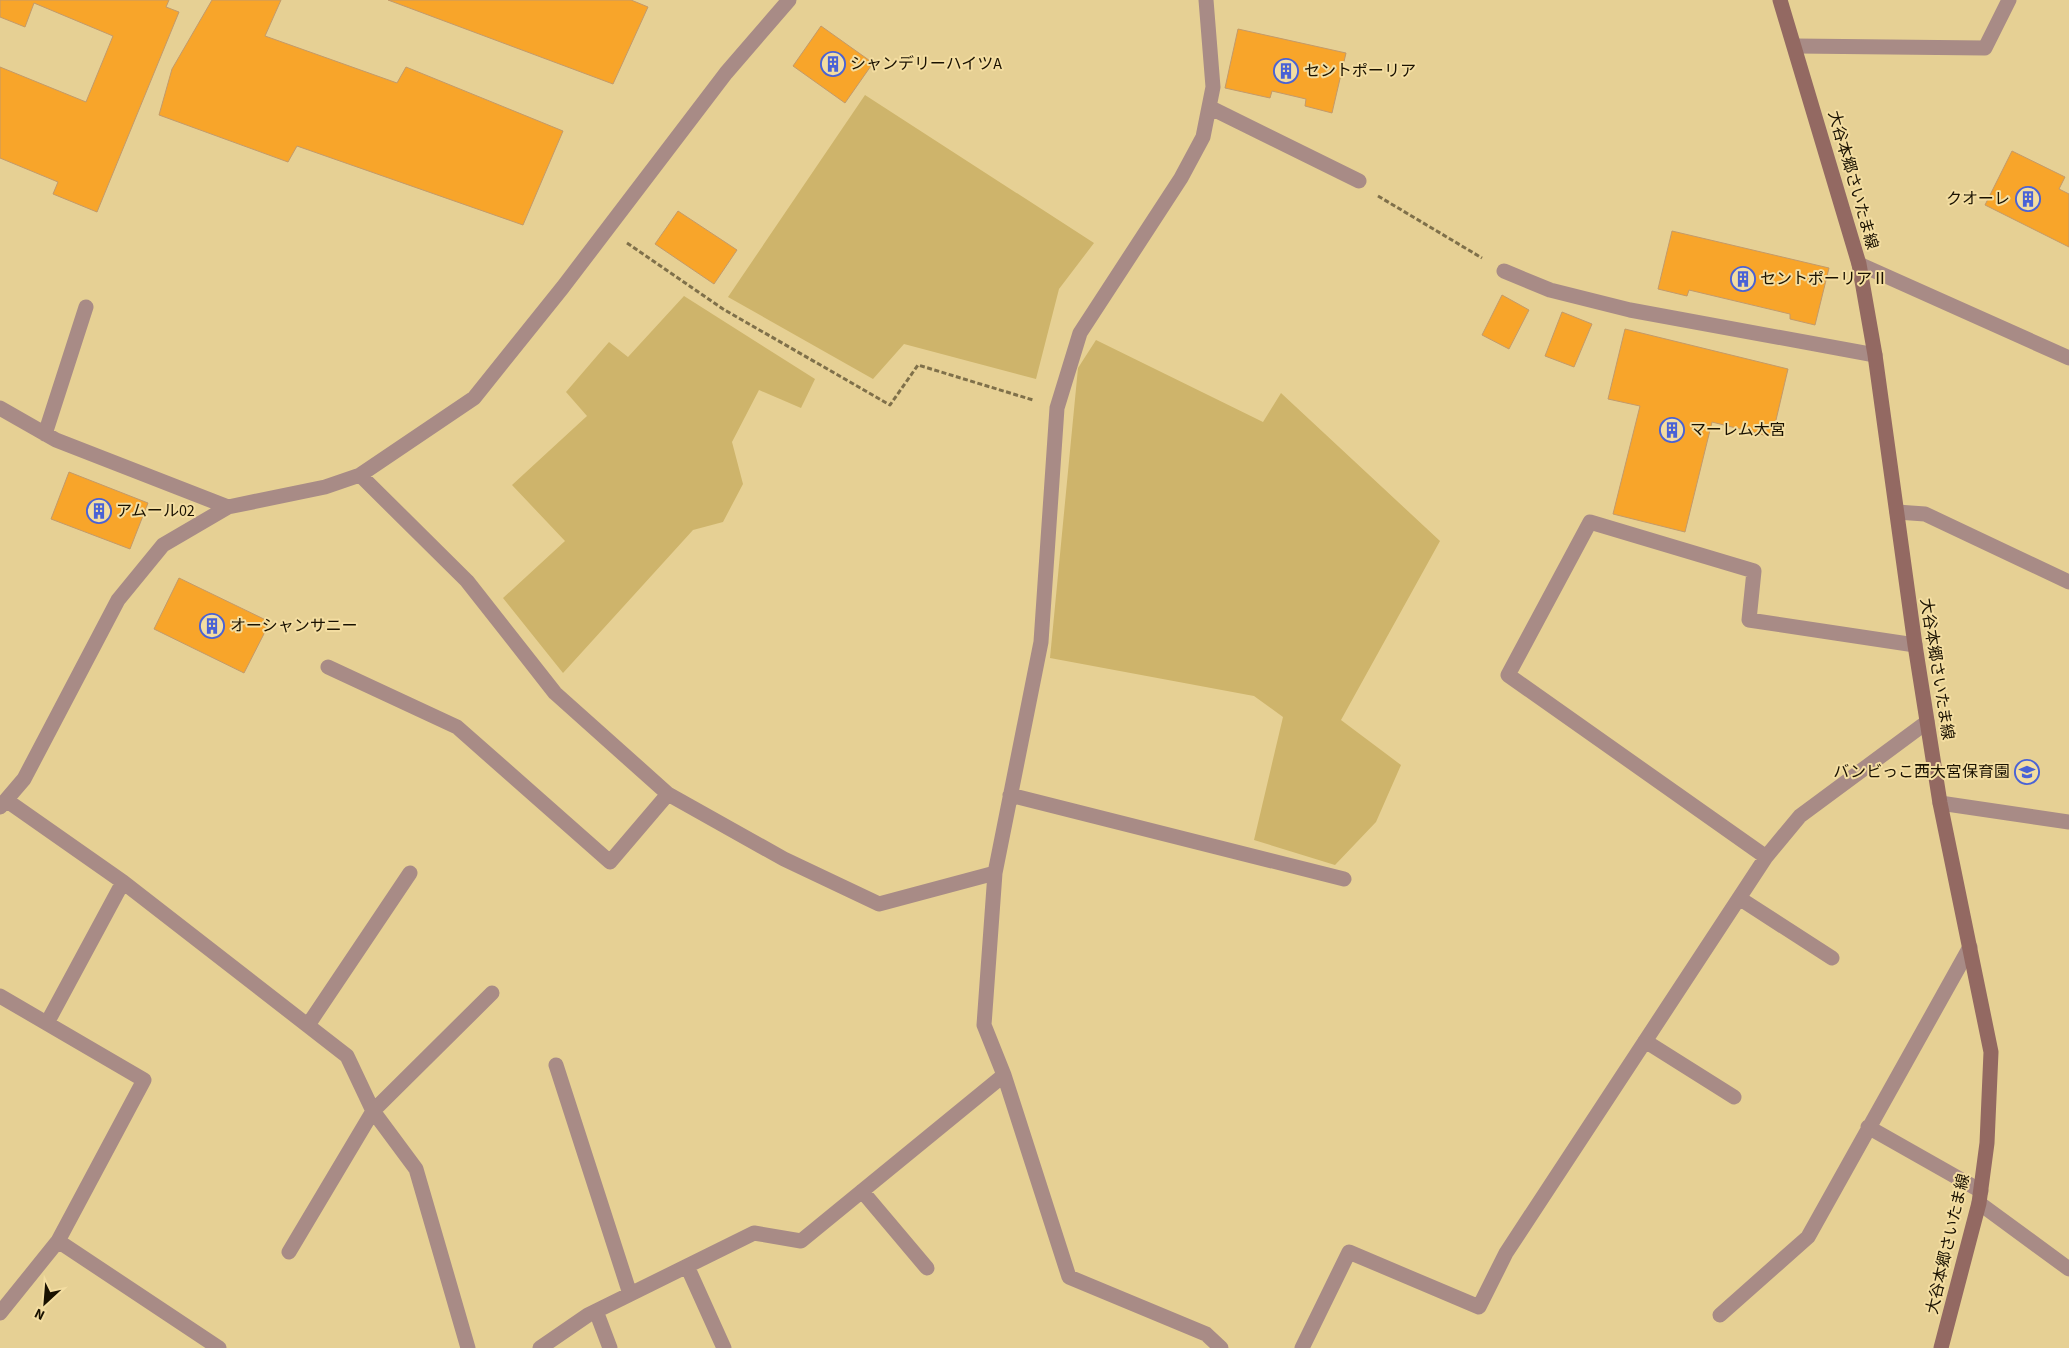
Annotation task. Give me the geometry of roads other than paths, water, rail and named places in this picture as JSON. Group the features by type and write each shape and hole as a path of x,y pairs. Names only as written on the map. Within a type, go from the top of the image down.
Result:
{"main road":[{"name":"大谷本郷さいたま線","path":"1780,0 1796,46 1859,264 1875,355 1915,645 1940,803 1991,1052 1988,1143 1980,1197 1941,1348"}],"street":[{"path":"468,1348 416,1169 373,1111 347,1056 123,882 3,803 24,779 118,600 163,545 228,507 324,487 360,475 474,398 607,230 726,73 787,0"},
{"path":"1206,0 1213,87 1203,137 1181,178 1080,332 1057,408 1041,642 995,873 984,1025 1004,1074 1069,1277 1206,1334 1221,1348"},
{"path":"1796,46 1985,48 2009,0"},
{"path":"1209,107 1359,181"},
{"path":"1859,264 2069,358"},
{"path":"1504,272 1550,290 1630,310 1875,355"},
{"path":"45,434 86,307"},
{"path":"0,408 45,434 194,496 228,507"},
{"path":"360,475 467,581 555,693 668,794 784,859 879,904 995,873"},
{"path":"1897,512 1925,514 2069,582"},
{"path":"1766,857 1508,675 1590,522 1754,571 1749,620 1915,645"},
{"path":"328,667 457,727 610,862 668,794"},
{"path":"1302,1348 1349,1252 1479,1307 1506,1253 1766,857 1800,816 1927,722"},
{"path":"1010,794 1344,879"},
{"path":"1940,803 2069,822"},
{"path":"308,1025 410,873"},
{"path":"47,1023 123,882"},
{"path":"1739,898 1832,958"},
{"path":"1720,1315 1808,1238 1868,1127 1970,947"},
{"path":"289,1252 373,1111 492,993"},
{"path":"0,996 144,1080 58,1241 0,1313"},
{"path":"1645,1041 1734,1097"},
{"path":"556,1065 630,1294"},
{"path":"540,1348 596,1311 754,1232 801,1240 1004,1074"},
{"path":"1868,1127 1980,1197 2069,1268"},
{"path":"862,1191 927,1268"},
{"path":"58,1241 219,1348"},
{"path":"687,1266 724,1348"},
{"path":"596,1311 610,1348"}],"place":[{"name":"シャンデリーハイツA","path":"833,64"},
{"name":"セントポーリア","path":"1286,71"},
{"name":"クオーレ","path":"2028,199"},
{"name":"セントポーリアⅡ","path":"1743,279"},
{"name":"マーレム大宮","path":"1672,430"},
{"name":"アムール02","path":"99,511"},
{"name":"オーシャンサニー","path":"212,626"},
{"name":"バンビっこ西大宮保育園","path":"2027,772"}]}
